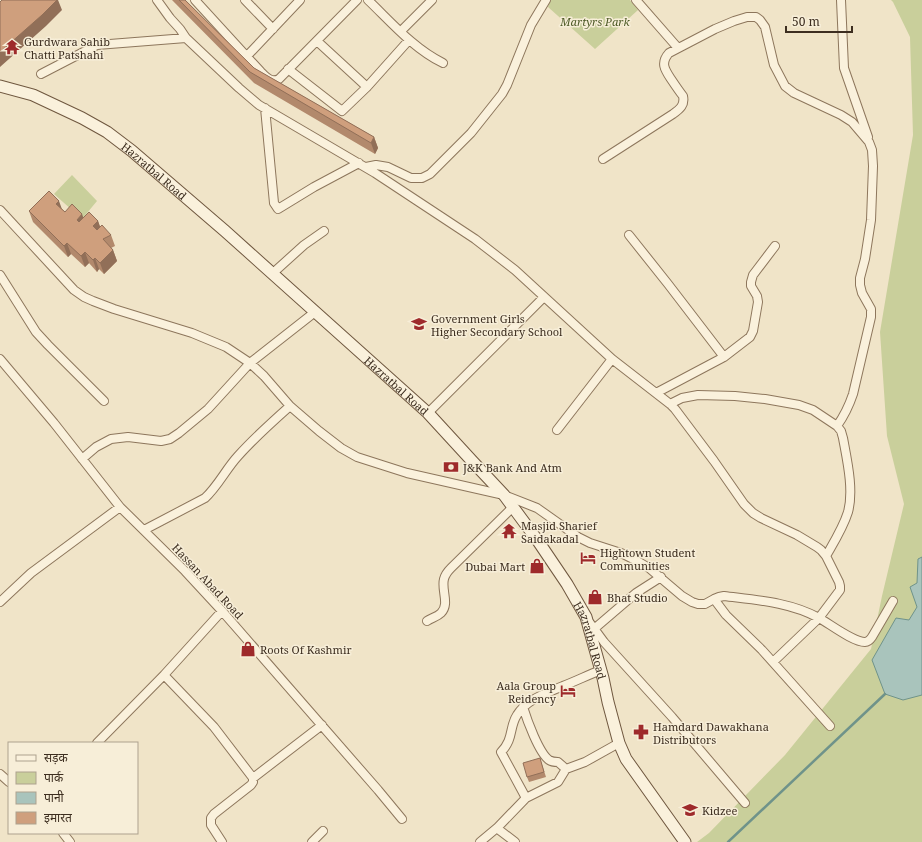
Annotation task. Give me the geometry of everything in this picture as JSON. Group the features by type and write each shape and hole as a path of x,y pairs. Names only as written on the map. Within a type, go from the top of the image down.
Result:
{"main road":[{"name":"Hazratbal Road","path":"0,86 33,95 82,118 107,132 138,156 273,273 428,413 504,495 563,578 586,618 601,670 619,743 626,759 685,842"}],"street":[{"path":"157,0 186,38 259,105 362,165 412,197 475,239 515,270 612,359 675,409 744,504 753,513 797,535 817,546 821,550 826,556 840,586 840,590 819,618 773,662"},
{"path":"195,0 261,72 274,81 279,79 357,0"},
{"path":"244,0 273,29"},
{"path":"247,56 300,0"},
{"path":"368,0 409,40 430,56 443,63"},
{"path":"401,31 432,0"},
{"path":"265,108 276,211 314,187 362,165 388,166 411,178 422,178 430,174 472,133 502,94 531,25 546,0"},
{"path":"636,0 678,48"},
{"path":"837,426 849,406 853,394 871,317 871,309 862,293 860,278 871,220 873,166 872,150 844,68 841,0"},
{"path":"603,159 678,111 682,105 684,100 683,96 665,71 664,59 669,53 734,20 747,17 756,17 765,27 774,65 785,86 794,94 841,115 852,122 869,142"},
{"path":"41,74 97,45 186,38"},
{"path":"288,69 342,111 367,87 409,40"},
{"path":"317,41 367,87"},
{"path":"0,210 74,290 84,297 114,309 192,333 226,347 250,363 264,376 290,406 332,442 357,457 407,473 504,495 537,508 578,537 590,543 621,553 649,568 682,596 692,602 702,605 724,596 778,603 808,612 841,632 863,642 867,642 872,637 893,601"},
{"path":"273,273 304,245 324,231"},
{"path":"629,235 724,357"},
{"path":"656,393 724,357 752,334 758,302 751,279 775,246"},
{"path":"0,275 36,332 104,402"},
{"path":"428,413 544,297"},
{"path":"82,459 96,447 111,440 128,437 161,441 170,439 179,434 208,408 250,363 315,312"},
{"name":"Hassan Abad Road","path":"0,358 54,423 120,507 185,571 222,611 402,819"},
{"path":"557,430 612,359"},
{"path":"670,404 682,398 698,395 735,396 765,399 799,405 813,410 837,426 841,431 843,438 851,493 846,518 826,556"},
{"path":"144,530 206,498 238,457 290,406"},
{"path":"0,602 30,573 120,507"},
{"path":"427,621 439,615 443,610 445,601 443,588 444,579 451,568 513,507"},
{"path":"594,629 636,593 661,577"},
{"path":"714,599 726,615 762,650 830,726"},
{"path":"98,742 164,675 222,611"},
{"path":"586,618 604,642 672,717 745,803"},
{"path":"526,798 501,752 511,736 516,716 523,707 543,694 601,670"},
{"path":"164,675 214,727 253,778"},
{"path":"523,707 530,727 545,755 549,760 558,762 566,769"},
{"path":"222,842 211,825 210,818 251,785 253,778 322,726"},
{"path":"480,842 498,827 526,798 558,782 566,769 585,762 619,743"},
{"path":"0,774 8,781"},
{"path":"498,827 498,829 515,842"},
{"path":"312,842 323,831"},
{"path":"64,834 70,842"}],"green space":[{"name":"Martyrs Park","path":"550,0 630,0 638,10 595,49 548,7"},
{"path":"891,0 922,0 922,842 697,842 709,833 785,755 871,649 904,504 887,436 880,332 913,135 910,37"},
{"path":"72,175 97,201 82,219 54,194"}],"water":[{"path":"922,557 922,695 903,700 885,694 872,660 896,618 909,620 917,607 910,587 917,583 918,559"}],"building":[{"name":"Gurdwara Sahib Chatti Patshahi","path":"2,0 57,0 0,52 0,2"},
{"path":"179,0 185,0 254,68 374,137 371,143 250,72"},
{"path":"49,191 59,201 56,204 65,212 72,204 82,214 77,220 79,222 89,212 98,221 93,226 97,230 102,225 111,235 103,239 113,250 100,263 95,258 93,260 85,252 81,256 67,243 64,246 29,211"},
{"path":"540,758 544,772 527,777 523,763"}],"waterway":[{"path":"728,842 885,694"}],"place":[{"name":"Gurdwara Sahib Chatti Patshahi","path":"12,47"},
{"name":"Government Girls Higher Secondary School","path":"419,324"},
{"name":"J&K Bank And Atm","path":"451,467"},
{"name":"Masjid Sharief Saidakadal","path":"509,531"},
{"name":"Hightown Student Communities","path":"588,558"},
{"name":"Dubai Mart","path":"537,566"},
{"name":"Bhat Studio","path":"595,597"},
{"name":"Roots Of Kashmir","path":"248,649"},
{"name":"Aala Group Reidency","path":"568,691"},
{"name":"Hamdard Dawakhana Distributors","path":"641,732"},
{"name":"Kidzee","path":"690,810"}]}
